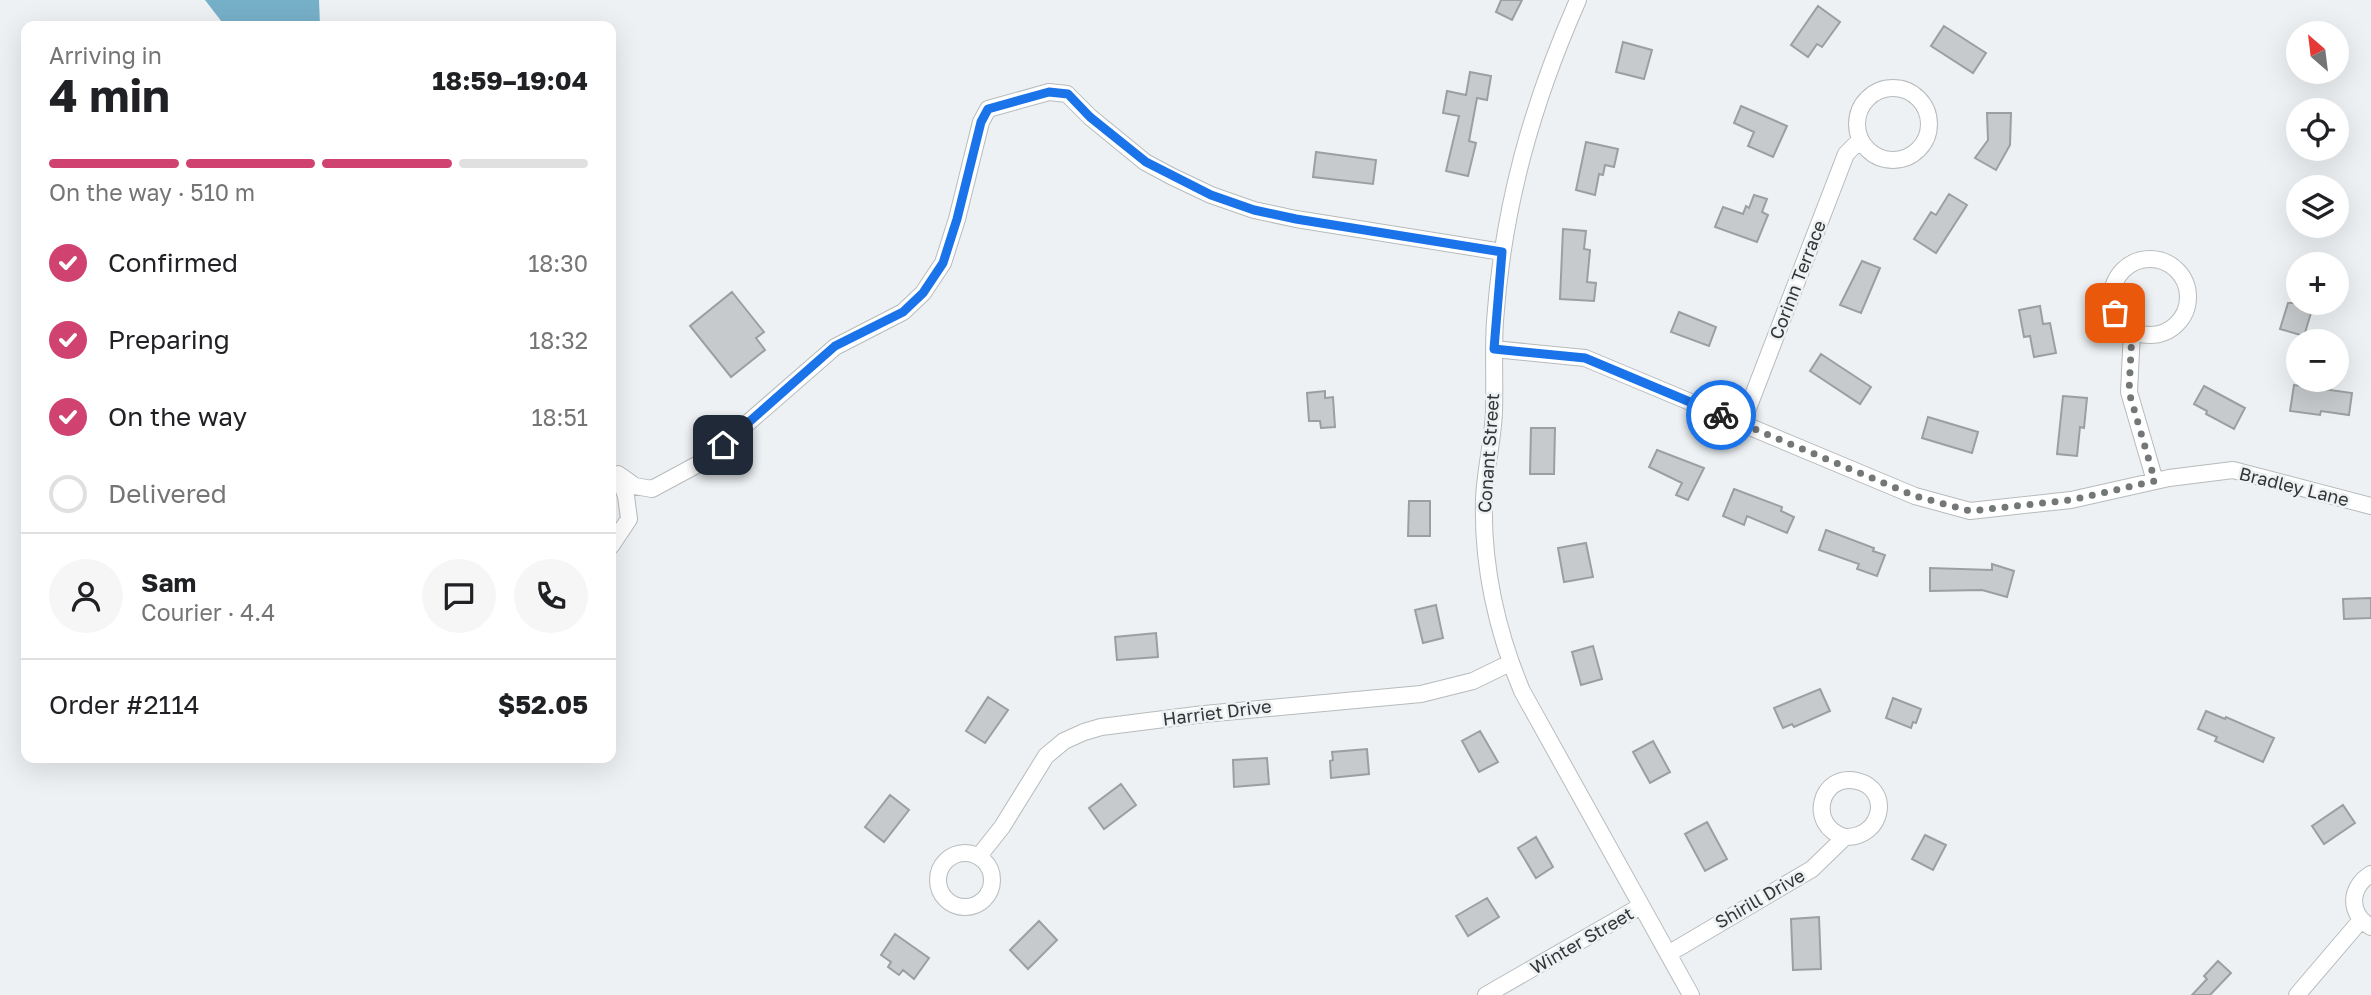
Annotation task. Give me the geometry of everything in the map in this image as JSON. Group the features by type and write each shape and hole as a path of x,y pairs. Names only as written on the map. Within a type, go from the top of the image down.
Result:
{"street":[{"name":"Conant Street","path":"1578,0 1550,66 1528,130 1502,252 1494,349 1494,414 1484,501 1485,535 1494,603 1510,663 1536,717 1692,995"},
{"path":"1899,88 1910,92 1927,110 1928,135 1913,155 1901,160 1877,158 1860,140 1856,129 1860,107 1877,91 1899,88"},
{"path":"616,538 629,519 626,496 618,474 635,486 652,489 704,461 835,346 903,312 923,293 943,263 981,122 988,109 1049,92 1068,94 1090,117 1146,162 1211,195 1254,210 1296,219 1502,252"},
{"name":"Corinn Terrace","path":"1742,424 1846,154 1860,140"},
{"path":"2148,259 2161,261 2172,267 2187,287 2185,312 2178,323 2168,331 2156,335 2132,331 2115,313 2112,301 2117,277 2125,268 2136,262 2148,259"},
{"path":"2132,331 2129,392 2155,481"},
{"name":"Bradley Lane","path":"1494,349 1585,358 1915,496 1970,511 2071,500 2155,481 2233,470 2371,506"},
{"name":"Harriet Drive","path":"979,856 1002,827 1046,756 1064,741 1084,732 1101,727 1215,712 1421,694 1473,681 1510,663"},
{"name":"Shirill Drive","path":"1668,954 1804,874 1824,860 1846,837"},
{"path":"2297,995 2366,924 2354,907 2354,899 2359,884 2371,874"},
{"name":"Winter Street","path":"1486,995 1640,906"}],"water":[{"path":"205,0 319,0 320,21 221,21"}],"building":[{"path":"1501,0 1522,0 1512,20 1496,12"},
{"path":"1818,6 1840,22 1822,47 1817,44 1808,57 1791,45"},
{"path":"1944,26 1986,53 1973,73 1931,46"},
{"path":"1623,42 1652,50 1644,79 1616,72"},
{"path":"1470,72 1491,76 1487,100 1477,98 1469,141 1476,143 1468,176 1446,171 1459,116 1443,113 1447,91 1466,95"},
{"path":"1741,106 1787,126 1773,157 1748,146 1754,132 1734,123"},
{"path":"1987,113 2011,113 2010,145 1996,170 1975,158 1988,140"},
{"path":"1586,142 1618,149 1614,167 1605,165 1603,175 1599,174 1595,195 1576,190"},
{"path":"1316,152 1376,160 1373,184 1313,177"},
{"path":"1949,194 1967,205 1936,253 1914,239 1931,212 1936,215"},
{"path":"1754,195 1767,199 1762,212 1768,215 1757,242 1715,227 1723,207 1743,214 1746,206 1749,208"},
{"path":"1563,229 1586,231 1584,249 1590,250 1587,282 1596,283 1594,301 1560,299"},
{"path":"1862,261 1880,268 1861,313 1840,305"},
{"path":"732,292 764,332 756,338 765,350 731,377 690,326"},
{"path":"2040,306 2043,324 2050,323 2056,353 2034,357 2030,336 2024,337 2019,310"},
{"path":"2286,310 2286,315 2310,315 2306,329 2280,329"},
{"path":"1679,312 1716,327 1709,346 1671,332"},
{"path":"1821,354 1871,387 1860,404 1810,371"},
{"path":"2204,386 2245,408 2234,429 2206,414 2207,411 2194,404"},
{"path":"1325,391 1325,398 1333,397 1335,427 1321,428 1320,421 1309,421 1307,393"},
{"path":"2293,392 2352,393 2349,415 2290,411"},
{"path":"2063,396 2087,398 2084,428 2080,427 2077,456 2057,454"},
{"path":"1928,417 1978,432 1972,453 1922,438"},
{"path":"1531,428 1555,428 1554,474 1530,474"},
{"path":"1657,450 1704,468 1688,500 1676,495 1682,483 1649,467"},
{"path":"1734,489 1782,507 1781,511 1794,517 1787,533 1747,516 1744,525 1723,516"},
{"path":"1409,501 1430,501 1430,536 1408,536"},
{"path":"1826,530 1874,548 1873,551 1885,555 1877,576 1857,569 1859,564 1819,550"},
{"path":"1586,543 1593,577 1564,582 1558,548"},
{"path":"1992,564 2014,571 2007,597 1982,590 1930,591 1930,568 1992,570"},
{"path":"2371,598 2371,618 2344,619 2343,599"},
{"path":"1436,605 1443,638 1423,643 1415,610"},
{"path":"1156,633 1158,657 1117,660 1115,637"},
{"path":"1593,646 1602,679 1581,685 1572,652"},
{"path":"1820,689 1830,711 1794,727 1792,724 1783,728 1774,708"},
{"path":"988,697 1008,710 985,743 966,731"},
{"path":"1893,698 1921,709 1911,728 1886,718"},
{"path":"2206,711 2274,738 2263,762 2215,741 2217,737 2198,729"},
{"path":"1480,731 1498,762 1479,772 1462,741"},
{"path":"1653,741 1670,772 1650,783 1633,752"},
{"path":"1367,749 1369,774 1331,778 1332,752"},
{"path":"1267,758 1269,784 1234,787 1233,760"},
{"path":"1121,784 1136,805 1104,829 1089,808"},
{"path":"890,795 909,810 884,842 865,827"},
{"path":"2343,805 2355,823 2324,844 2312,826"},
{"path":"1707,822 1727,859 1705,871 1685,834"},
{"path":"1925,835 1946,845 1933,870 1912,859"},
{"path":"1536,837 1553,867 1536,878 1518,848"},
{"path":"1487,898 1499,917 1468,936 1456,916"},
{"path":"1819,917 1821,969 1793,970 1791,919"},
{"path":"1039,921 1057,940 1028,969 1010,950"},
{"path":"895,934 929,958 914,979 903,970 899,975 888,967 891,962 881,955"},
{"path":"2218,961 2231,973 2210,995 2192,995 2207,979 2204,976"}],"way so far":[{"path":"1721,415 1915,496 1970,511 2071,500 2155,481 2129,392 2132,331 2115,313"}],"route":[{"path":"723,445 835,346 903,312 923,293 943,263 981,122 988,109 1049,92 1068,94 1117,141 1146,162 1211,195 1254,210 1296,219 1502,252 1494,349 1585,358 1721,415"}]}
